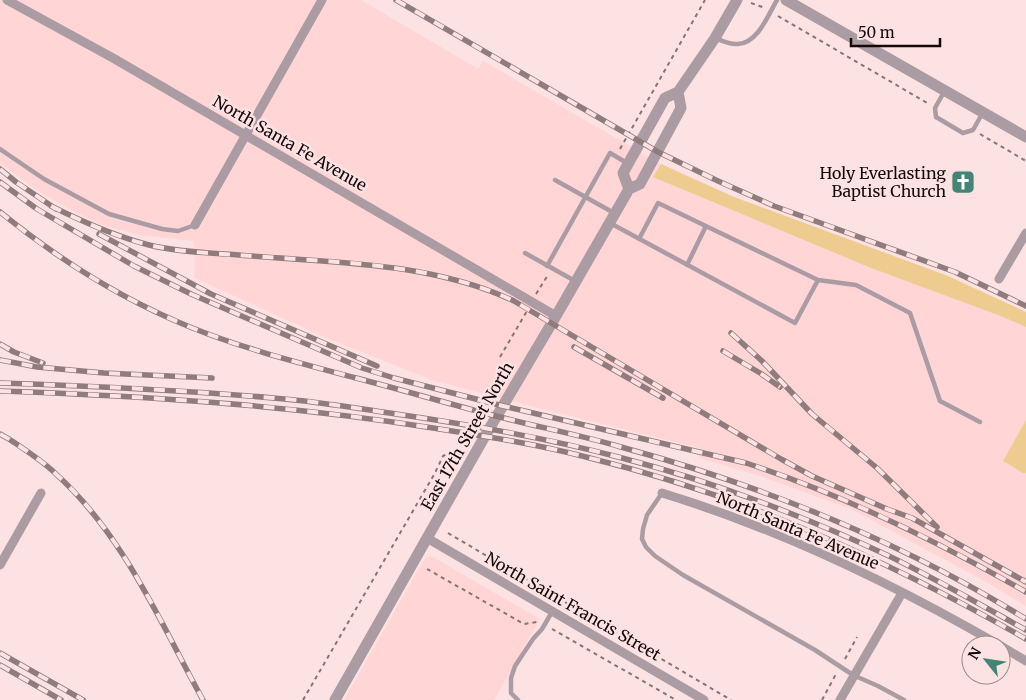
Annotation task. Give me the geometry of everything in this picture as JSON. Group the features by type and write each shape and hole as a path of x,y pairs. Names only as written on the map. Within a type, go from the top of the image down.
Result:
{"street":[{"name":"North Santa Fe Avenue","path":"6,0 113,58 556,316"},
{"path":"194,225 322,0"},
{"path":"629,189 623,173 665,98 678,92 715,38 737,0"},
{"path":"786,0 1026,136"},
{"name":"East 17th Street North","path":"335,700 489,429 629,189 640,184 681,108 678,92"},
{"path":"1000,279 1023,246 1026,233"},
{"path":"0,565 41,493"},
{"name":"North Santa Fe Avenue","path":"662,493 796,542 852,566 902,593 924,602 981,635"},
{"name":"North Saint Francis Street","path":"427,538 704,700"},
{"path":"840,700 902,593"},
{"name":"North Santa Fe Avenue","path":"1011,652 1026,661"}],"lane":[{"path":"715,38 738,44 748,42 756,34 777,0"},
{"path":"945,90 935,108 936,117 963,133 973,130 983,112"},
{"path":"0,149 44,179 109,214 162,229 178,231 194,225"},
{"path":"547,266 610,153 628,164"},
{"path":"555,180 585,197 638,238 795,323 818,280"},
{"path":"638,238 658,203 818,280 856,285 910,313 940,401 980,422"},
{"path":"687,264 706,226"},
{"path":"525,253 576,281"},
{"path":"662,493 647,515 642,539 646,547 655,556 683,575 815,650 853,675 904,700"},
{"path":"518,700 512,693 511,678 515,666 553,611"}],"path":[{"path":"751,3 760,6 935,108"},
{"path":"973,130 1026,161"},
{"path":"303,700 435,473 443,456 457,450"},
{"path":"448,533 731,700"},
{"path":"428,569 524,624 539,622 545,625 676,700"}],"shaded area":[{"path":"0,0 361,0 478,69 483,61 661,164 653,177 871,268 1026,327 1026,420 1003,461 1026,473 1026,606 979,578 851,509 760,476 699,458 700,448 432,380 324,337 195,278 194,241 141,235 105,226 73,211 35,189 0,163"},
{"path":"661,164 734,197 948,276 1026,312 1026,327 871,268 653,177"},
{"path":"1026,420 1026,473 1023,473 1003,461"},
{"path":"431,556 540,619 494,700 344,700 425,558"}],"railway":[{"path":"396,0 658,152 774,206 955,272 1026,306"},
{"path":"0,169 56,209"},
{"path":"0,182 37,209 134,266 191,294 362,368 503,406 746,463 819,489 889,520 1026,592"},
{"path":"51,206 111,233 149,245 194,252 379,266 448,278 482,288 514,301 812,476 912,518 1026,582"},
{"path":"0,212 44,246 91,277 139,304 190,327 251,349 293,361 512,420 606,443 727,479 830,518 880,541 930,565 1026,619"},
{"path":"99,234 211,294 377,366"},
{"path":"731,333 762,361 812,414 877,468 937,527"},
{"path":"0,344 14,352 43,363"},
{"path":"574,347 663,398"},
{"path":"723,351 780,387"},
{"path":"0,360 37,367 104,373 212,378"},
{"path":"0,383 239,395 304,401 481,427 594,451 691,478 758,501 824,527 907,565 1026,630"},
{"path":"0,391 163,399 325,413 471,434 567,452 702,491 812,532 920,582 1026,639"},
{"path":"0,434 52,470 81,499 102,525 139,581 203,700"},
{"path":"0,653 83,700"},
{"path":"0,665 61,700"}],"place":[{"name":"Holy Everlasting Baptist Church","path":"963,182"}]}
